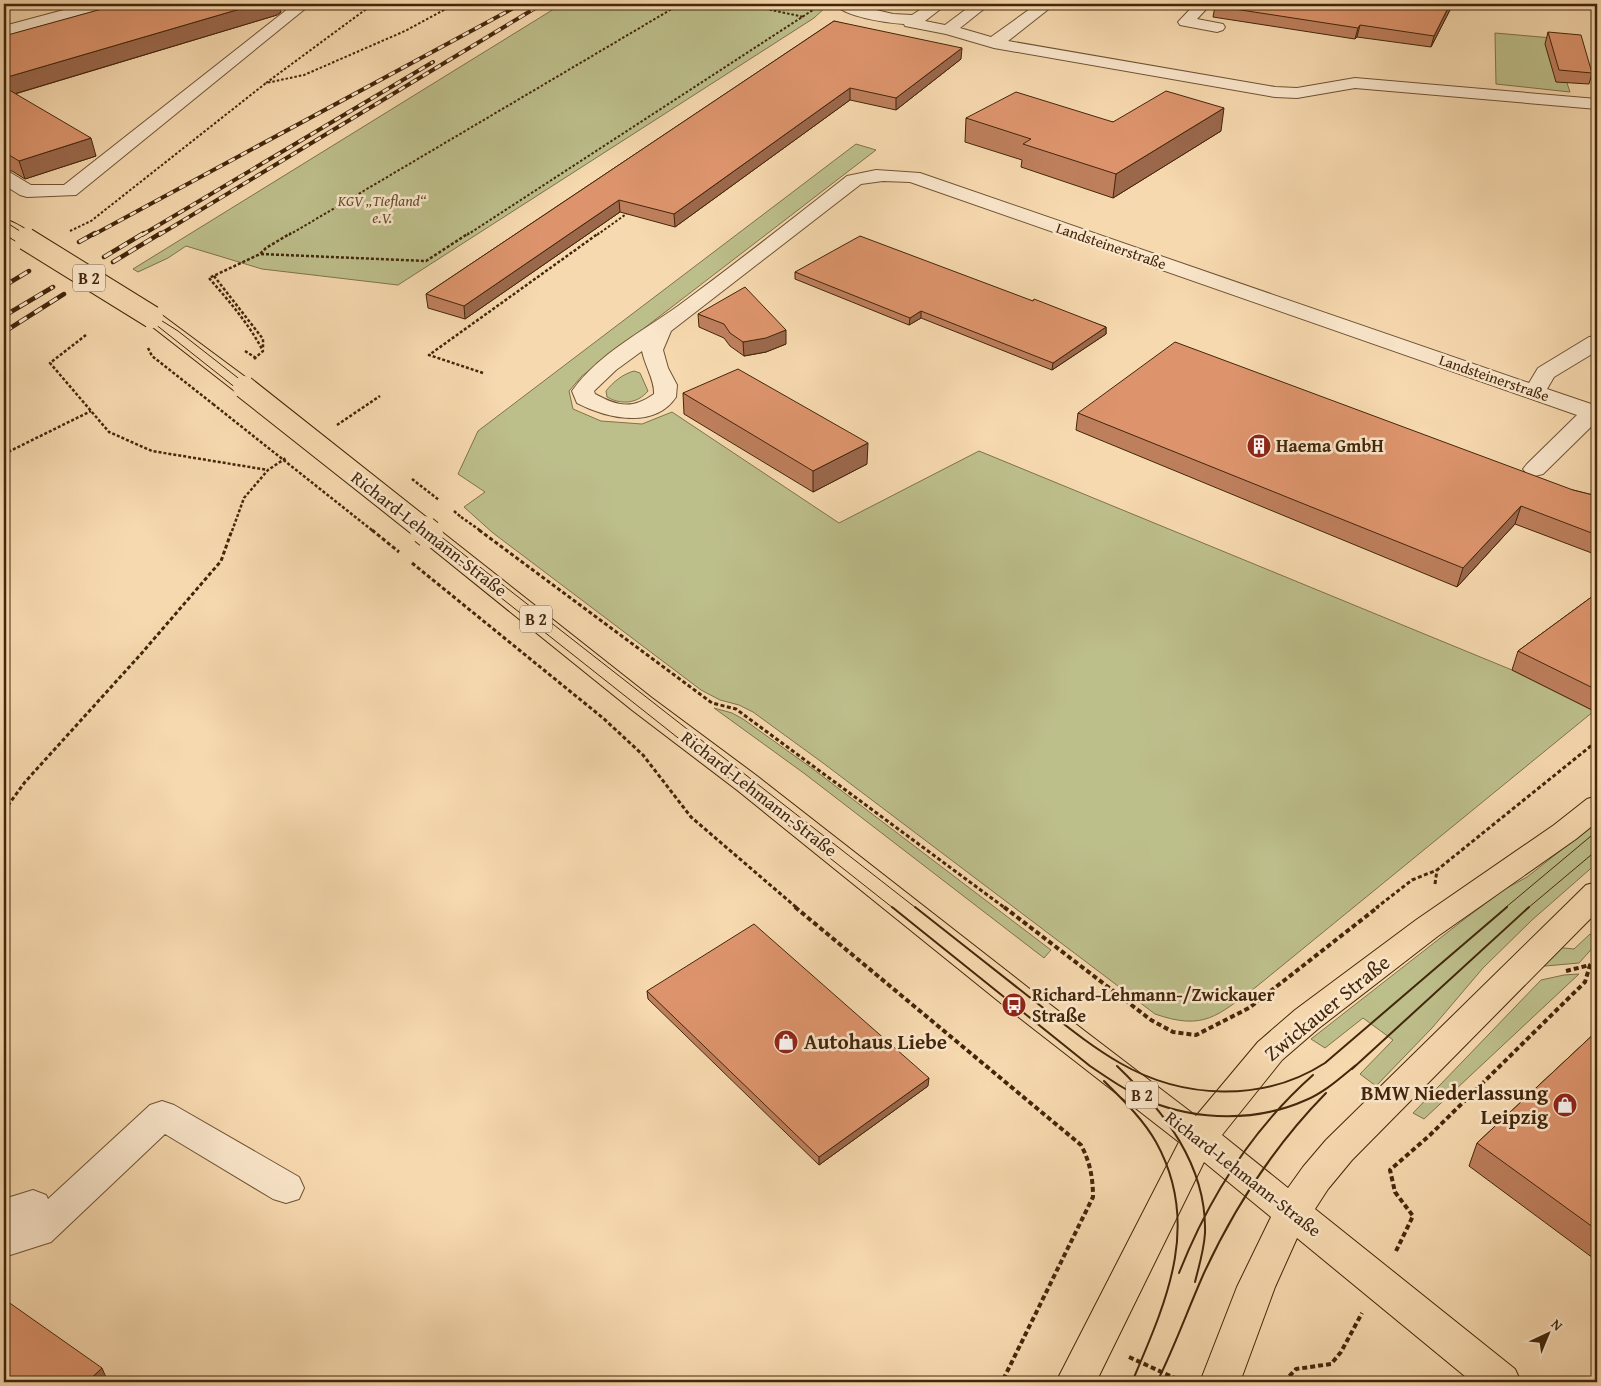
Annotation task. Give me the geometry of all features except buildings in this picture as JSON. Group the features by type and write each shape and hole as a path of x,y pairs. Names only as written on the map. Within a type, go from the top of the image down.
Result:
{"main road":[{"name":"Richard-Lehmann-Straße","path":"4,225 152,317 244,387 642,704 747,783 1026,1005 1293,1212 1501,1382"},
{"name":"Zwickauer Straße","path":"1076,1382 1175,1183 1199,1139 1234,1091 1270,1051 1287,1035 1428,928 1565,832 1597,806"},
{"path":"1220,1382 1266,1265 1293,1212 1313,1181 1339,1150 1597,893"}],"street":[{"path":"4,32 103,4"},
{"path":"843,4 847,8 893,19 923,15"},
{"path":"888,4 923,15 948,30 994,43 1275,92 1297,93 1355,84 1597,104"},
{"path":"948,30 982,4"},
{"path":"994,43 1046,4"},
{"path":"1203,4 1186,22 1217,27"},
{"path":"4,177 27,191 69,190 296,5"},
{"name":"Landsteinerstraße","path":"661,329 854,180 871,175 889,174 912,177 1595,413"},
{"path":"1534,392 1546,373 1597,342"},
{"path":"1535,469 1595,413"},
{"path":"4,1241 38,1231 162,1115 286,1188"}],"path":[{"path":"91,221 266,83 373,4"},
{"path":"266,83 304,75 405,31 455,4"},
{"path":"263,351 250,326 209,278 260,254 266,248 661,15 678,7 692,4"},
{"path":"743,4 804,17"},
{"path":"260,254 426,261 820,5"},
{"path":"483,373 429,355 629,212"},
{"path":"214,276 263,339 263,351 256,358"},
{"path":"86,335 50,363 109,432 152,451 268,470"},
{"path":"145,342 152,356 405,557 603,718 643,755 690,817 858,961 1081,1145 1088,1157 1093,1176 1093,1197 1002,1382"},
{"path":"332,428 380,396"},
{"path":"4,454 91,411"},
{"path":"4,811 25,782 141,654 221,561 244,498 268,470 292,454"},
{"path":"462,517 712,703 736,709 1055,945 1151,1020 1173,1032 1196,1034 1249,1008 1412,880 1437,870 1597,741"},
{"path":"1410,1225 1414,1216 1395,1192 1390,1170 1430,1135 1585,982 1590,965 1597,957"},
{"path":"1284,1382 1296,1369 1331,1364 1341,1352"},
{"path":"1127,1355 1179,1380 1178,1382"}],"green space":[{"name":"KGV „Tiefland“ e.V.","path":"562,4 829,4 814,18 398,285 262,269 186,246 168,258 138,272 133,269"},
{"path":"1495,33 1552,38 1570,92 1496,84"},
{"path":"856,144 876,150 582,376 569,391 573,409 601,421 642,424 672,412 839,523 979,451 1512,670 1594,711 1256,987 1231,1006 1209,1018 1198,1021 1186,1021 1155,1014 753,712 739,705 720,700 701,690 493,533 464,507 485,492 458,474 478,431"},
{"path":"634,371 640,373 648,391 644,395 639,399 629,402 612,400 607,397 606,391 612,384 622,376"},
{"path":"714,708 732,713 743,719 813,769 1051,950 1044,958 805,774"},
{"path":"1597,822 1597,863 1532,920 1483,968 1432,1028 1376,1086 1360,1074 1393,1040 1363,1018 1325,1048 1311,1039 1462,921 1505,889 1527,877"},
{"path":"1590,934 1597,938 1597,943 1579,963 1534,967 1554,947 1574,949"},
{"path":"1579,974 1424,1119 1413,1113 1541,980"}],"tram line":[{"path":"4,221 178,331 916,908"},
{"path":"150,320 893,908"},
{"path":"1505,908 1597,831"},
{"path":"1528,908 1597,850"},
{"path":"892,907 1090,1066 1134,1094 1151,1102"},
{"path":"915,907 1073,1031 1120,1063 1144,1075 1169,1084 1222,1092 1276,1085 1301,1076 1325,1063 1507,907"},
{"path":"1352,1069 1529,907"},
{"path":"1278,1109 1313,1097 1356,1065"},
{"path":"1117,1066 1151,1102"},
{"path":"1278,1109 1313,1075"},
{"path":"1104,1081 1139,1118 1156,1142 1170,1173 1176,1203 1178,1233 1167,1293 1132,1382"},
{"path":"1157,1382 1204,1273 1229,1224 1257,1178 1289,1134 1326,1093"},
{"path":"1151,1102 1168,1108 1207,1115 1248,1115 1278,1109"},
{"path":"1151,1102 1166,1121 1190,1162 1199,1185 1204,1217"},
{"path":"1204,1217 1234,1166 1278,1109"},
{"path":"1179,1273 1204,1217"},
{"path":"1195,1282 1205,1233 1204,1217"}],"railway":[{"path":"93,235 521,4"},
{"path":"159,235 542,4"},
{"path":"142,235 433,62"},
{"path":"79,242 95,233"},
{"path":"104,257 144,233"},
{"path":"113,262 161,233"},
{"path":"4,286 29,271"},
{"path":"4,316 53,287"},
{"path":"4,332 64,294"}],"place":[{"name":"Haema GmbH","path":"1259,446"},
{"name":"Richard-Lehmann-/Zwickauer Straße","path":"1014,1005"},
{"name":"Autohaus Liebe","path":"786,1042"},
{"name":"BMW Niederlassung Leipzig","path":"1565,1105"}]}
